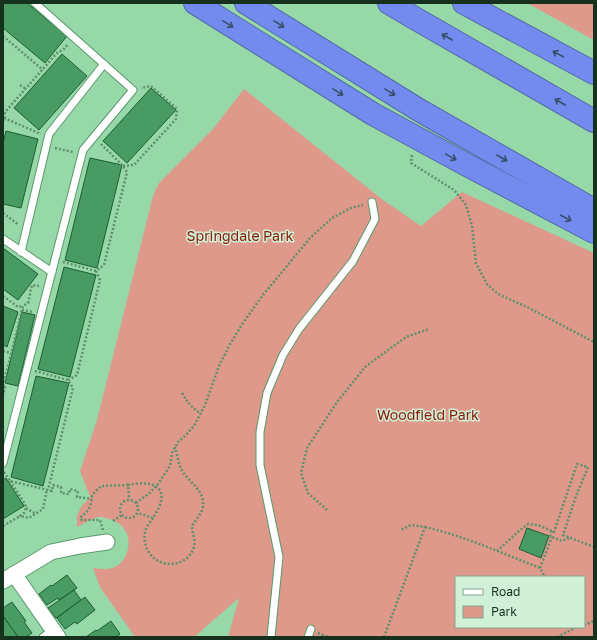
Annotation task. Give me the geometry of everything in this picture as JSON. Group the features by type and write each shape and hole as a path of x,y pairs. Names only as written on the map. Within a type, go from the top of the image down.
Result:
{"highway":[{"path":"195,3 374,114 594,232"},
{"path":"246,3 419,110 594,210"},
{"path":"389,3 594,121"},
{"path":"464,3 594,73"}],"street":[{"path":"51,635 8,577 51,552 107,542"}],"lane":[{"path":"4,458 83,150 133,90 35,3"},
{"path":"21,252 50,134 104,64"},
{"path":"271,637 278,557 260,465 260,432 267,393 283,355 299,329 352,261 375,219 372,202"},
{"path":"3,240 52,272"},
{"path":"308,637 311,629"}],"path":[{"path":"3,36 43,70"},
{"path":"3,122 5,112 60,51"},
{"path":"20,85 26,89"},
{"path":"123,166 134,165 176,119 177,109 151,86"},
{"path":"4,118 49,137"},
{"path":"414,136 411,163 454,190 466,205 472,226 476,263 487,284 498,294 527,307 594,342"},
{"path":"94,138 123,166 127,172 104,265 96,271"},
{"path":"46,146 82,153"},
{"path":"136,503 151,492 170,466 172,453 175,447 194,426 205,405 219,366 229,346 263,295 310,238 332,218 351,208 372,202"},
{"path":"3,213 26,230"},
{"path":"55,260 96,271"},
{"path":"68,380 77,375 100,280 96,271"},
{"path":"3,396 5,386 3,386 3,381 22,308 28,302 32,286 48,288"},
{"path":"3,296 26,311"},
{"path":"327,510 308,493 301,473 307,448 337,402 365,367 406,337 429,329"},
{"path":"3,351 11,353"},
{"path":"20,516 28,518 43,509 73,388 68,380 27,369"},
{"path":"182,393 192,408 200,414"},
{"path":"100,520 85,521 80,518 86,513 90,506 92,496 95,491 101,486 128,485 137,483 156,486 160,489 162,495 161,502 145,531 146,547 149,553 156,560 168,565 186,559 191,554 195,546 192,526 203,507 203,500 199,490 180,467 175,447"},
{"path":"540,568 552,537 550,536 552,531 554,532 577,464 588,467 563,535 594,547"},
{"path":"3,470 25,504 26,508 36,514"},
{"path":"10,481 52,491 53,485 61,487 61,493 69,494 70,489 78,491 77,497 92,499"},
{"path":"128,485 128,500"},
{"path":"125,501 134,501 136,503 139,508 138,513 133,518 124,517 122,515 120,512 121,506 125,501"},
{"path":"3,526 24,513 26,508"},
{"path":"138,513 153,518"},
{"path":"113,521 122,515"},
{"path":"497,551 528,524 538,525 552,531"},
{"path":"401,530 412,525 440,530 540,568 544,576"},
{"path":"384,637 424,527"},
{"path":"552,537 562,541 569,538"},
{"path":"557,637 575,628"},
{"path":"316,637 318,633 328,637"}],"green space":[{"path":"527,3 594,3 594,40"},
{"name":"Woodfield Park","path":"244,89 383,200 421,226 462,192 594,253 594,637 228,637 239,598 194,637 135,637 100,587 93,568 110,569 115,567 123,560 129,544 127,534 119,523 102,517 77,527 77,516 81,507 90,497 80,471 97,420 153,196 159,183 213,129"}],"building":[{"path":"3,3 27,3 67,36 45,63 3,28"},
{"path":"62,54 87,76 39,130 14,108"},
{"path":"151,88 176,110 127,163 103,141"},
{"path":"6,131 38,139 21,208 3,204 3,143"},
{"path":"90,158 122,165 97,268 65,260"},
{"path":"3,248 38,274 18,300 3,289"},
{"path":"64,267 96,275 70,377 38,369"},
{"path":"3,306 18,312 7,347 3,345"},
{"path":"22,312 35,315 18,386 5,383"},
{"path":"36,376 69,383 43,486 11,477"},
{"path":"6,478 24,506 3,519 3,480"},
{"path":"527,528 549,536 541,558 519,549"},
{"path":"67,575 77,588 59,600 58,598 47,605 39,594"},
{"path":"74,590 81,600 56,618 48,608"},
{"path":"85,597 95,610 77,624 75,622 65,629 57,618"},
{"path":"12,602 26,621 24,622 32,633 26,637 18,637 3,616 3,608"},
{"path":"3,616 18,637 3,637"},
{"path":"111,621 120,634 116,637 86,637 96,630 97,631"}],"park label":[{"name":"Springdale Park","path":"240,235"}]}
